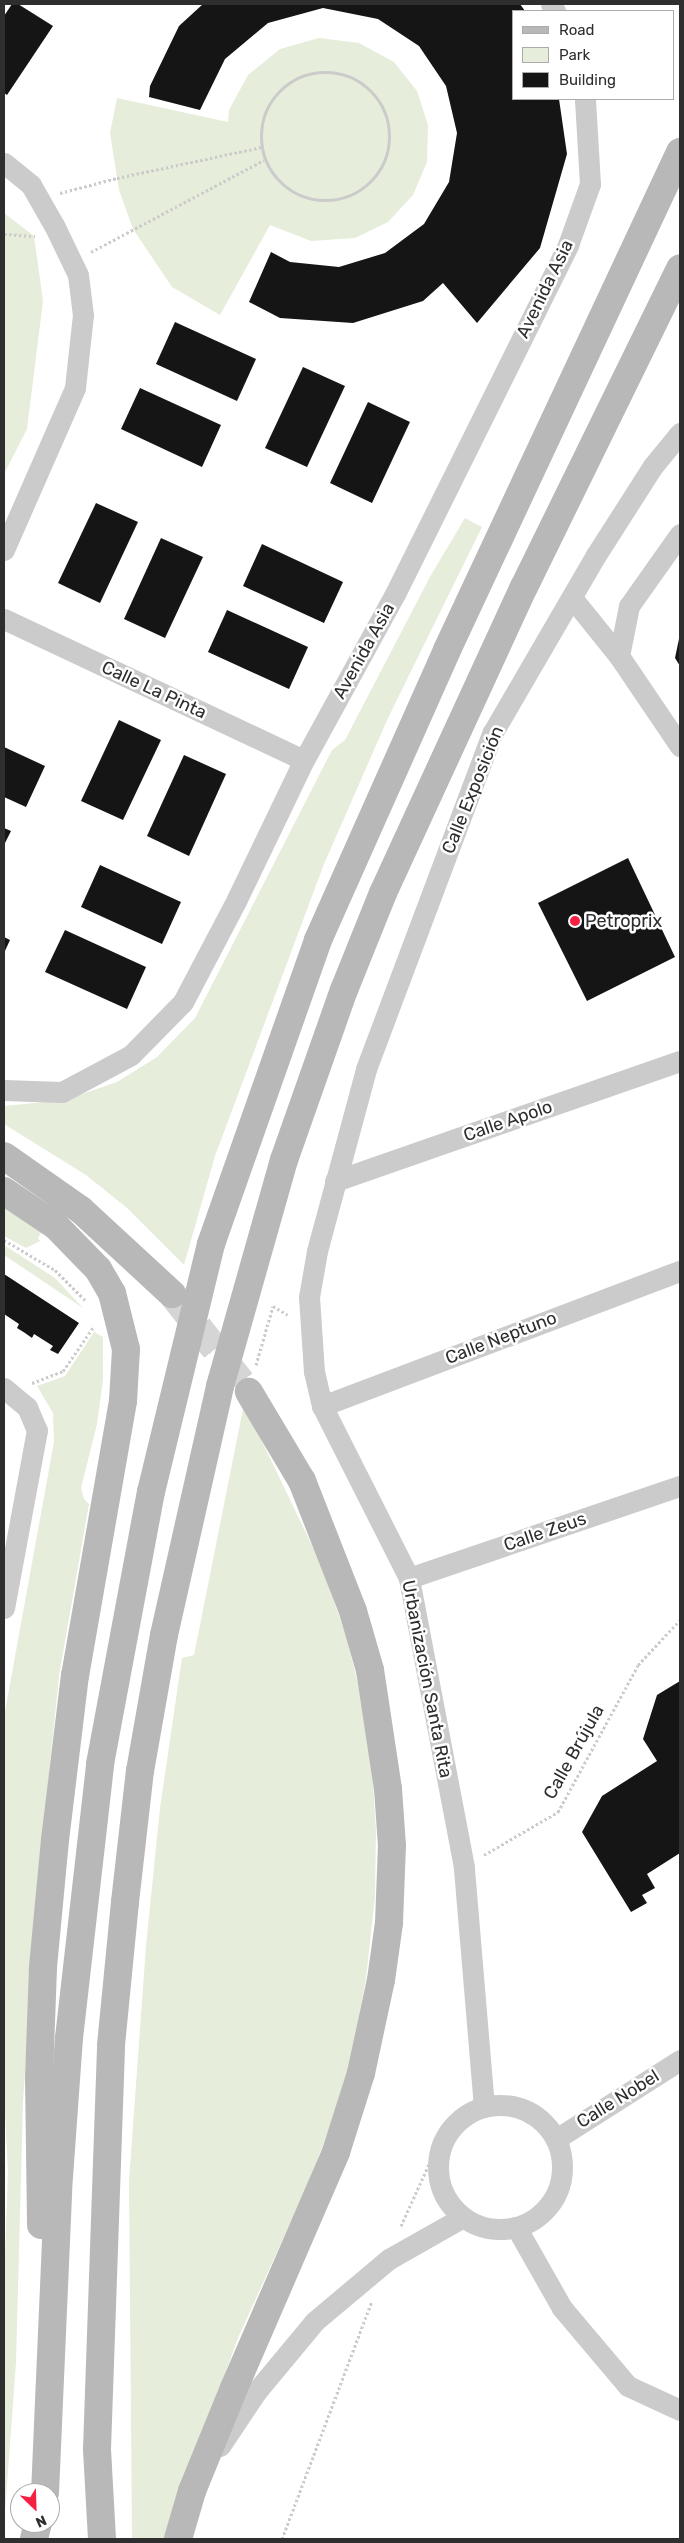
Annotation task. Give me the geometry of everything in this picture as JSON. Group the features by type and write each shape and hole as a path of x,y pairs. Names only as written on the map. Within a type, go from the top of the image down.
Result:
{"main road":[{"path":"45,2483 50,2354 69,2038 100,1764 151,1492 211,1244 318,940 451,641 680,152"},
{"path":"102,2539 97,2449 111,2065 125,1902 140,1770 164,1635 220,1386 284,1160 344,990 383,893 524,587 680,268"},
{"path":"4,1156 81,1210 172,1294"},
{"path":"4,1191 56,1226 98,1269 112,1293 126,1349 123,1401 75,1675 43,1968 39,2184 50,2354"},
{"path":"178,2539 192,2491 336,2152 361,2073 381,1980 389,1923 392,1846 388,1789 370,1670 350,1603 302,1481 249,1392"}],"street":[{"name":"Avenida Asia","path":"4,1090 62,1092 132,1055 183,1002 237,899 304,760 395,594 568,245 590,184 586,100"},
{"path":"4,163 31,185 55,227 78,275 83,315 78,373 74,388 4,550"},
{"name":"Calle Exposición","path":"335,1181 366,1069 493,732 653,466 680,432"},
{"path":"619,656 629,606 680,534"},
{"path":"573,599 619,656 680,746"},
{"path":"586,615 606,616 629,606"},
{"name":"Calle La Pinta","path":"4,619 304,760"},
{"name":"Calle Apolo","path":"335,1181 680,1061"},
{"name":"Urbanización Santa Rita","path":"335,1181 309,1297 314,1372 322,1406 409,1578 464,1867 484,2107"},
{"name":"Calle Neptuno","path":"322,1406 680,1271"},
{"path":"4,1608 37,1444 33,1417 11,1392"},
{"name":"Calle Zeus","path":"409,1578 680,1486"},
{"name":"Calle Nobel","path":"556,2138 680,2060"},
{"path":"505,2105 525,2110 543,2122 556,2138 562,2165 557,2192 540,2214 516,2227 498,2229 479,2226 463,2217 449,2202 441,2185 438,2165 442,2146 452,2129 466,2116 484,2107 505,2105"},
{"path":"192,2491 256,2392 315,2321 389,2258 463,2217"},
{"path":"516,2227 562,2308 628,2386 680,2410"}],"path":[{"path":"328,72 354,78 375,94 387,117 390,143 382,168 364,188 340,200 317,201 295,194 276,180 264,160 260,137 265,111 280,89 302,75 328,72"},
{"path":"63,202 60,193 262,147"},
{"path":"87,254 264,160"},
{"path":"4,234 34,236 55,227"},
{"path":"4,1240 55,1270 92,1308"},
{"path":"256,1365 273,1306"},
{"path":"11,1392 35,1380 63,1371 98,1319"},
{"name":"Calle Brújula","path":"464,1867 558,1812 638,1665 680,1620"},
{"path":"282,2539 375,2295"}],"green space":[{"path":"319,38 359,43 394,62 417,91 428,125 427,162 413,195 388,222 355,238 311,241 270,225 220,315 172,287 133,229 119,190 110,133 117,98 228,122 229,110 248,75 280,49"},
{"path":"4,213 34,236 43,301 27,429 4,474"},
{"path":"465,518 482,527 388,718 324,864 215,1156 184,1265 127,1208 86,1175 4,1124 4,1106 65,1100 117,1082 157,1057 195,1018 332,750 345,740 431,575"},
{"path":"4,1206 42,1231 38,1238 40,1241 26,1248 4,1236"},
{"path":"4,1245 55,1278 83,1308 4,1255"},
{"path":"94,1332 103,1337 103,1380 97,1424 81,1488 84,1499 89,1504 59,1676 35,1913 23,2103 16,2362 4,2525 4,2284 8,2172 4,2093 4,1717 54,1442 53,1413 37,1386 65,1376"},
{"path":"244,1404 319,1560 345,1632 358,1684 372,1769 376,1830 375,1897 366,1978 345,2090 306,2188 238,2338 165,2539 132,2539 129,2181 146,1946 160,1808 182,1658 194,1655"}],"building":[{"path":"12,4 18,4 53,26 7,95 4,93 4,16"},
{"path":"203,4 520,4 524,10 512,10 512,100 559,100 567,154 540,248 477,323 443,283 423,301 353,323 280,318 249,302 271,252 290,262 339,267 385,253 424,224 449,182 457,133 446,86 419,46 378,19 323,8 268,23 225,59 200,110 149,97 150,86 179,26"},
{"path":"175,322 256,359 237,401 156,364"},
{"path":"303,367 345,386 307,467 265,448"},
{"path":"140,388 221,425 202,467 121,429"},
{"path":"368,402 410,422 372,503 330,483"},
{"path":"96,503 138,522 100,603 58,583"},
{"path":"161,538 203,557 165,638 124,619"},
{"path":"262,544 343,582 324,623 243,586"},
{"path":"227,610 308,647 289,689 208,652"},
{"path":"680,634 680,666 675,658"},
{"path":"119,720 161,740 123,820 81,801"},
{"path":"4,747 45,766 26,807 4,797"},
{"path":"184,755 226,774 189,856 147,836"},
{"path":"4,828 11,831 4,845"},
{"path":"628,858 675,957 587,1001 538,903"},
{"path":"100,865 181,902 162,944 81,907"},
{"path":"65,930 146,967 127,1009 45,972"},
{"path":"4,937 10,940 4,953"},
{"path":"4,1274 79,1323 58,1354 50,1350 53,1346 34,1334 32,1338 17,1328 19,1324 4,1314"},
{"path":"680,1681 680,1853 647,1874 655,1888 642,1895 647,1903 631,1912 582,1832 602,1796 657,1761 643,1739 657,1695"}],"tunnel":[{"path":"172,1294 249,1392"}],"place":[{"name":"Petroprix","path":"575,921"}]}
